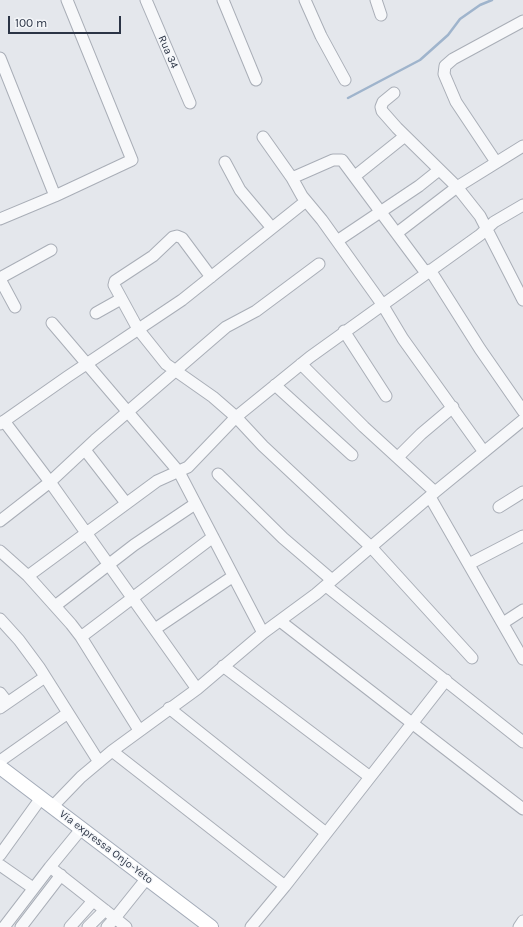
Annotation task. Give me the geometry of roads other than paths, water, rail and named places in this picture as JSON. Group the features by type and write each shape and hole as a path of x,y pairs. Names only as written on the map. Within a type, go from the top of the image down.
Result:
{"main road":[{"name":"Via expressa Onjo-Yeto","path":"0,767 211,927"}],"street":[{"path":"0,219 55,196 132,160 67,0"},
{"name":"Rua 34","path":"146,0 190,103"},
{"path":"223,0 256,80"},
{"path":"305,0 321,36 345,80"},
{"path":"376,0 381,15"},
{"path":"496,162 456,102 444,74 445,66 452,59 523,21"},
{"path":"0,58 55,196"},
{"path":"394,93 383,102 381,109 397,128 457,187 480,216 523,300"},
{"path":"355,176 405,136"},
{"path":"263,137 292,178 306,201 382,304 403,339 484,452"},
{"path":"397,233 457,187 523,146"},
{"path":"292,178 336,159 342,160 428,272 523,411"},
{"path":"225,162 240,190 272,228"},
{"path":"337,241 419,186 439,170"},
{"path":"197,688 50,482 2,423 86,364 182,300 306,201"},
{"path":"28,576 126,503 164,477 179,472 191,464 236,417 275,385 344,331 428,272 503,215 523,204"},
{"path":"211,277 182,238 176,236 153,256 115,281 114,286 138,329 162,359 214,397 236,417 263,446 371,547 472,658"},
{"path":"15,307 0,279 51,250"},
{"path":"1,519 50,482 127,412 177,371 226,327 265,304 319,264"},
{"path":"96,313 121,299"},
{"path":"52,323 179,472 232,577 263,633"},
{"path":"344,331 386,396"},
{"path":"302,364 364,427 398,457 433,494 468,564 523,659"},
{"path":"275,385 352,455"},
{"path":"398,457 421,434 453,407"},
{"path":"53,806 112,751 197,688 263,633 329,583 433,494 523,420"},
{"path":"85,450 126,503"},
{"path":"218,474 329,583 523,742"},
{"path":"499,507 523,492"},
{"path":"55,606 109,564 195,504"},
{"path":"468,564 523,536"},
{"path":"81,637 213,537"},
{"path":"0,551 28,576 81,637 139,730"},
{"path":"155,630 232,577"},
{"path":"503,623 523,610"},
{"path":"0,619 19,640 45,677 99,762"},
{"path":"280,621 523,809"},
{"path":"223,666 370,777"},
{"path":"0,693 4,705 45,677"},
{"path":"251,927 285,886 446,680"},
{"path":"169,708 326,833"},
{"path":"0,761 68,713"},
{"path":"112,751 285,886"},
{"path":"0,855 41,798"},
{"path":"4,927 33,888 82,828"},
{"path":"0,865 33,888"},
{"path":"50,867 126,927"},
{"path":"21,927 61,875"},
{"path":"107,927 147,878"},
{"path":"70,927 93,901"},
{"path":"88,927 105,910"},
{"path":"519,927 523,922"}],"waterway":[{"path":"348,98 420,60 448,35 460,19 480,5 492,0"}]}
